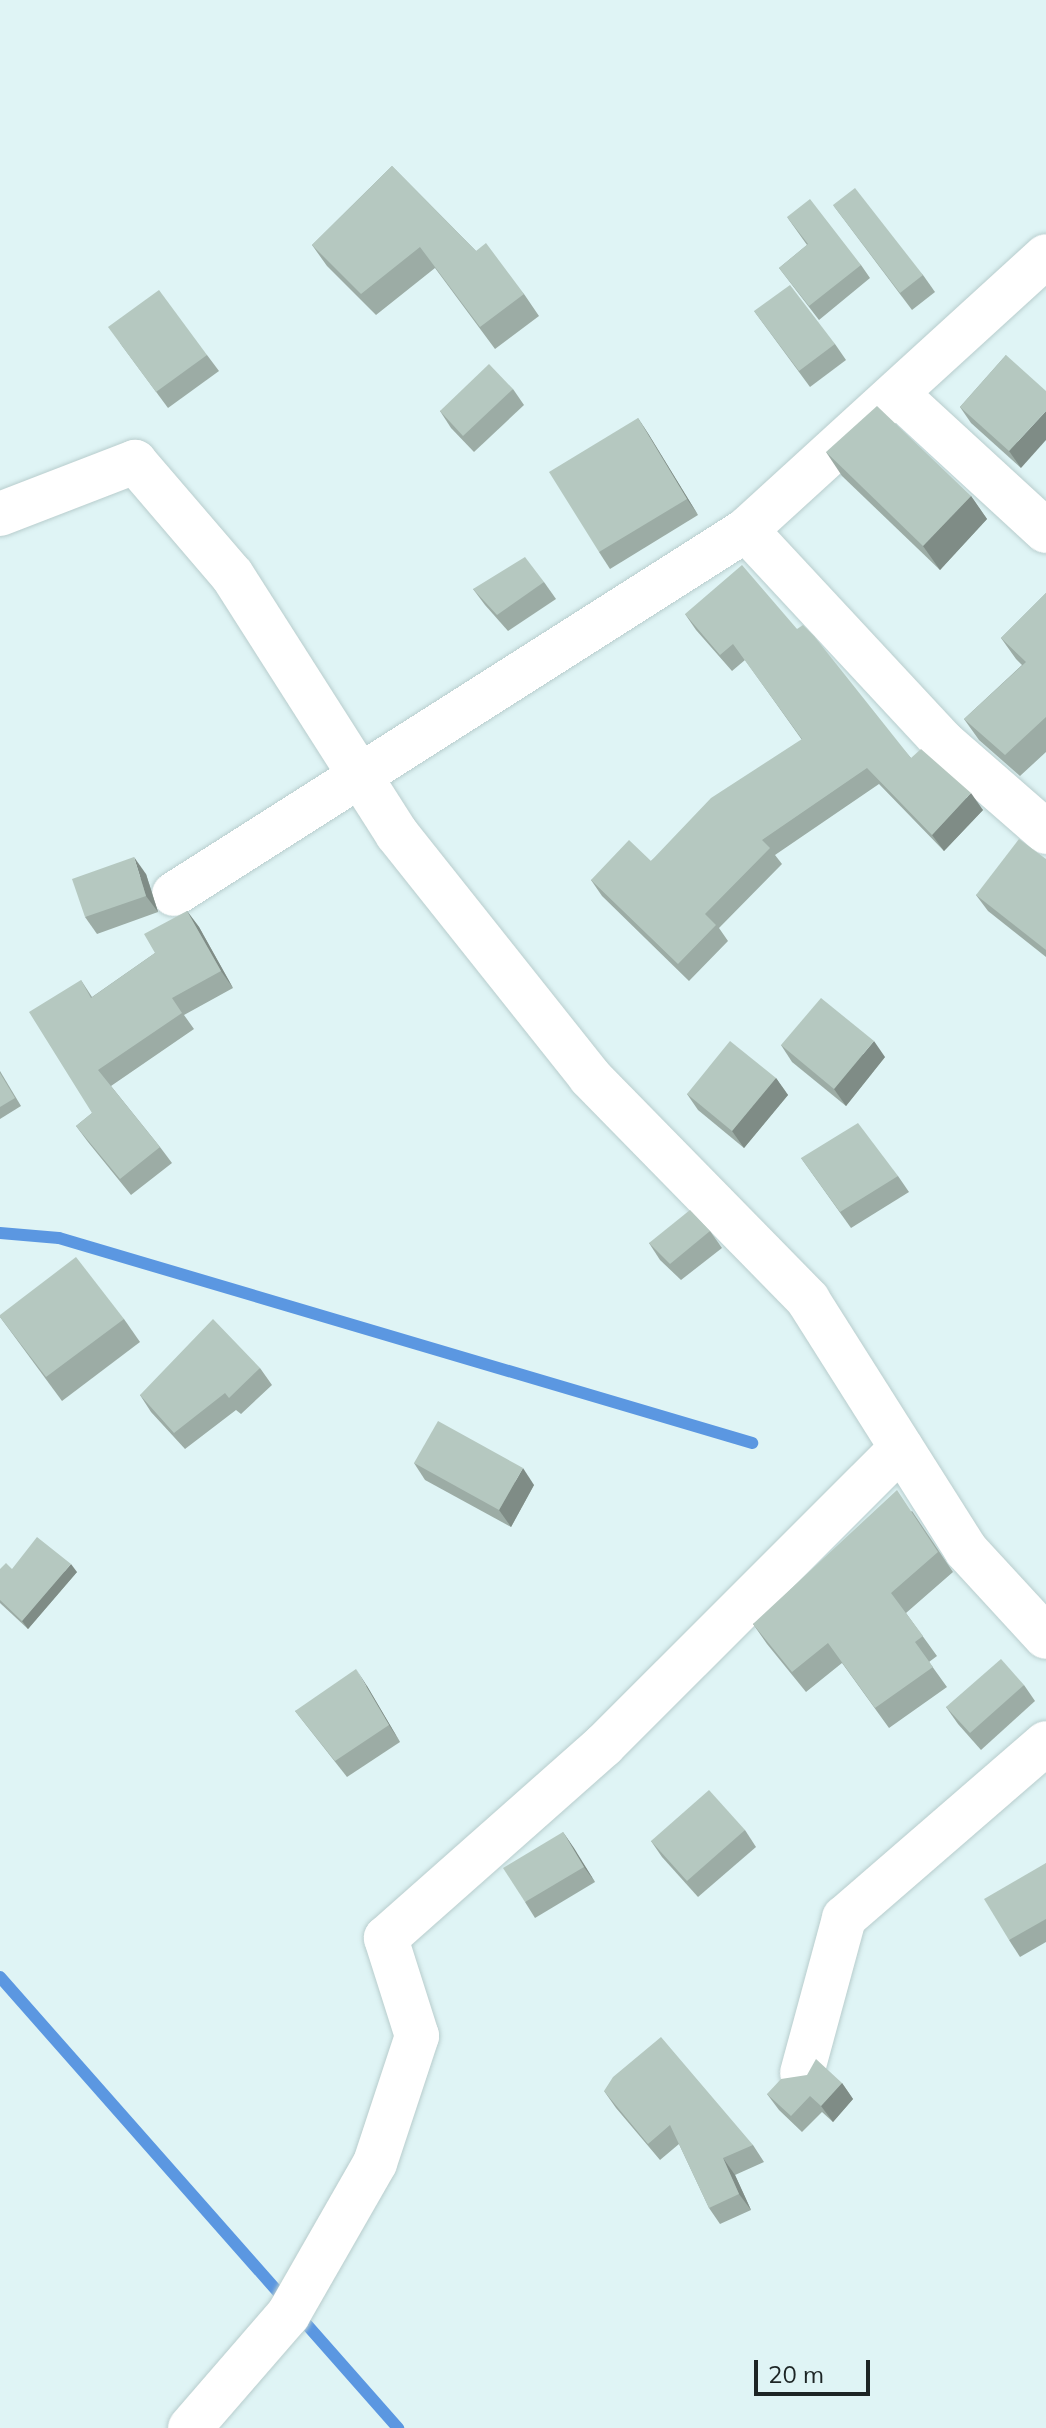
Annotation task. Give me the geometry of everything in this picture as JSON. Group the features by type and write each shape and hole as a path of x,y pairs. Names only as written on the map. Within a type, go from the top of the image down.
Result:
{"street":[{"path":"174,894 364,776 746,530 898,395 1046,256"},
{"path":"898,395 1046,531"},
{"path":"0,514 135,462 232,575 364,776 397,834 590,1077 808,1300 966,1550 1046,1637"},
{"path":"746,530 943,742 1046,832"},
{"path":"190,2428 293,2307 375,2163 417,2036 386,1938 604,1745 901,1448"},
{"path":"802,2073 844,1918 1046,1743"}],"building":[{"path":"392,166 476,251 486,243 524,294 480,327 420,247 361,294 312,245"},
{"path":"855,188 923,275 900,293 833,205"},
{"path":"810,199 861,265 809,306 779,268 808,244 787,217"},
{"path":"790,285 835,344 799,371 754,311"},
{"path":"159,290 207,355 156,392 108,327"},
{"path":"1006,355 1046,391 1046,411 1009,451 960,407"},
{"path":"489,364 513,389 463,436 440,411"},
{"path":"877,406 971,496 923,546 826,452"},
{"path":"638,418 687,499 599,552 549,472"},
{"path":"525,557 544,582 497,615 473,589"},
{"path":"742,565 797,629 803,625 814,636 911,758 921,749 971,793 932,835 867,768 762,840 770,848 705,914 716,925 678,964 591,880 629,840 651,861 711,798 802,739 733,644 720,655 685,614"},
{"path":"1046,593 1046,717 1005,755 964,719 1026,662 1001,638"},
{"path":"1019,839 1046,859 1046,950 976,895"},
{"path":"134,857 146,896 85,917 72,879"},
{"path":"187,911 221,971 172,998 182,1013 98,1070 160,1147 120,1179 76,1126 92,1113 29,1012 81,980 91,998 155,953 144,934"},
{"path":"821,998 874,1041 834,1089 781,1045"},
{"path":"730,1041 776,1078 732,1131 687,1094"},
{"path":"0,1073 15,1098 0,1107"},
{"path":"858,1123 898,1176 840,1212 801,1158"},
{"path":"690,1210 710,1231 670,1264 649,1243"},
{"path":"76,1257 124,1319 46,1377 0,1315"},
{"path":"213,1319 260,1368 229,1398 225,1393 174,1433 140,1395"},
{"path":"438,1421 523,1468 499,1510 414,1463"},
{"path":"897,1490 938,1552 891,1593 923,1636 915,1642 933,1667 875,1708 828,1643 792,1672 753,1624"},
{"path":"37,1537 71,1564 22,1621 0,1600 0,1569 6,1563 12,1569"},
{"path":"1001,1659 1024,1685 970,1733 946,1707"},
{"path":"356,1669 389,1725 335,1761 295,1711"},
{"path":"709,1790 745,1830 687,1881 651,1841"},
{"path":"563,1832 584,1867 525,1902 503,1868"},
{"path":"1046,1863 1046,1919 1009,1940 984,1899"},
{"path":"661,2037 753,2145 723,2158 739,2194 709,2208 670,2125 648,2144 604,2091 613,2077"},
{"path":"816,2059 842,2083 821,2106 810,2096 791,2116 767,2094 781,2079 807,2075"}],"waterway":[{"path":"0,1233 59,1238 752,1443"},
{"path":"0,1977 398,2428"}]}
